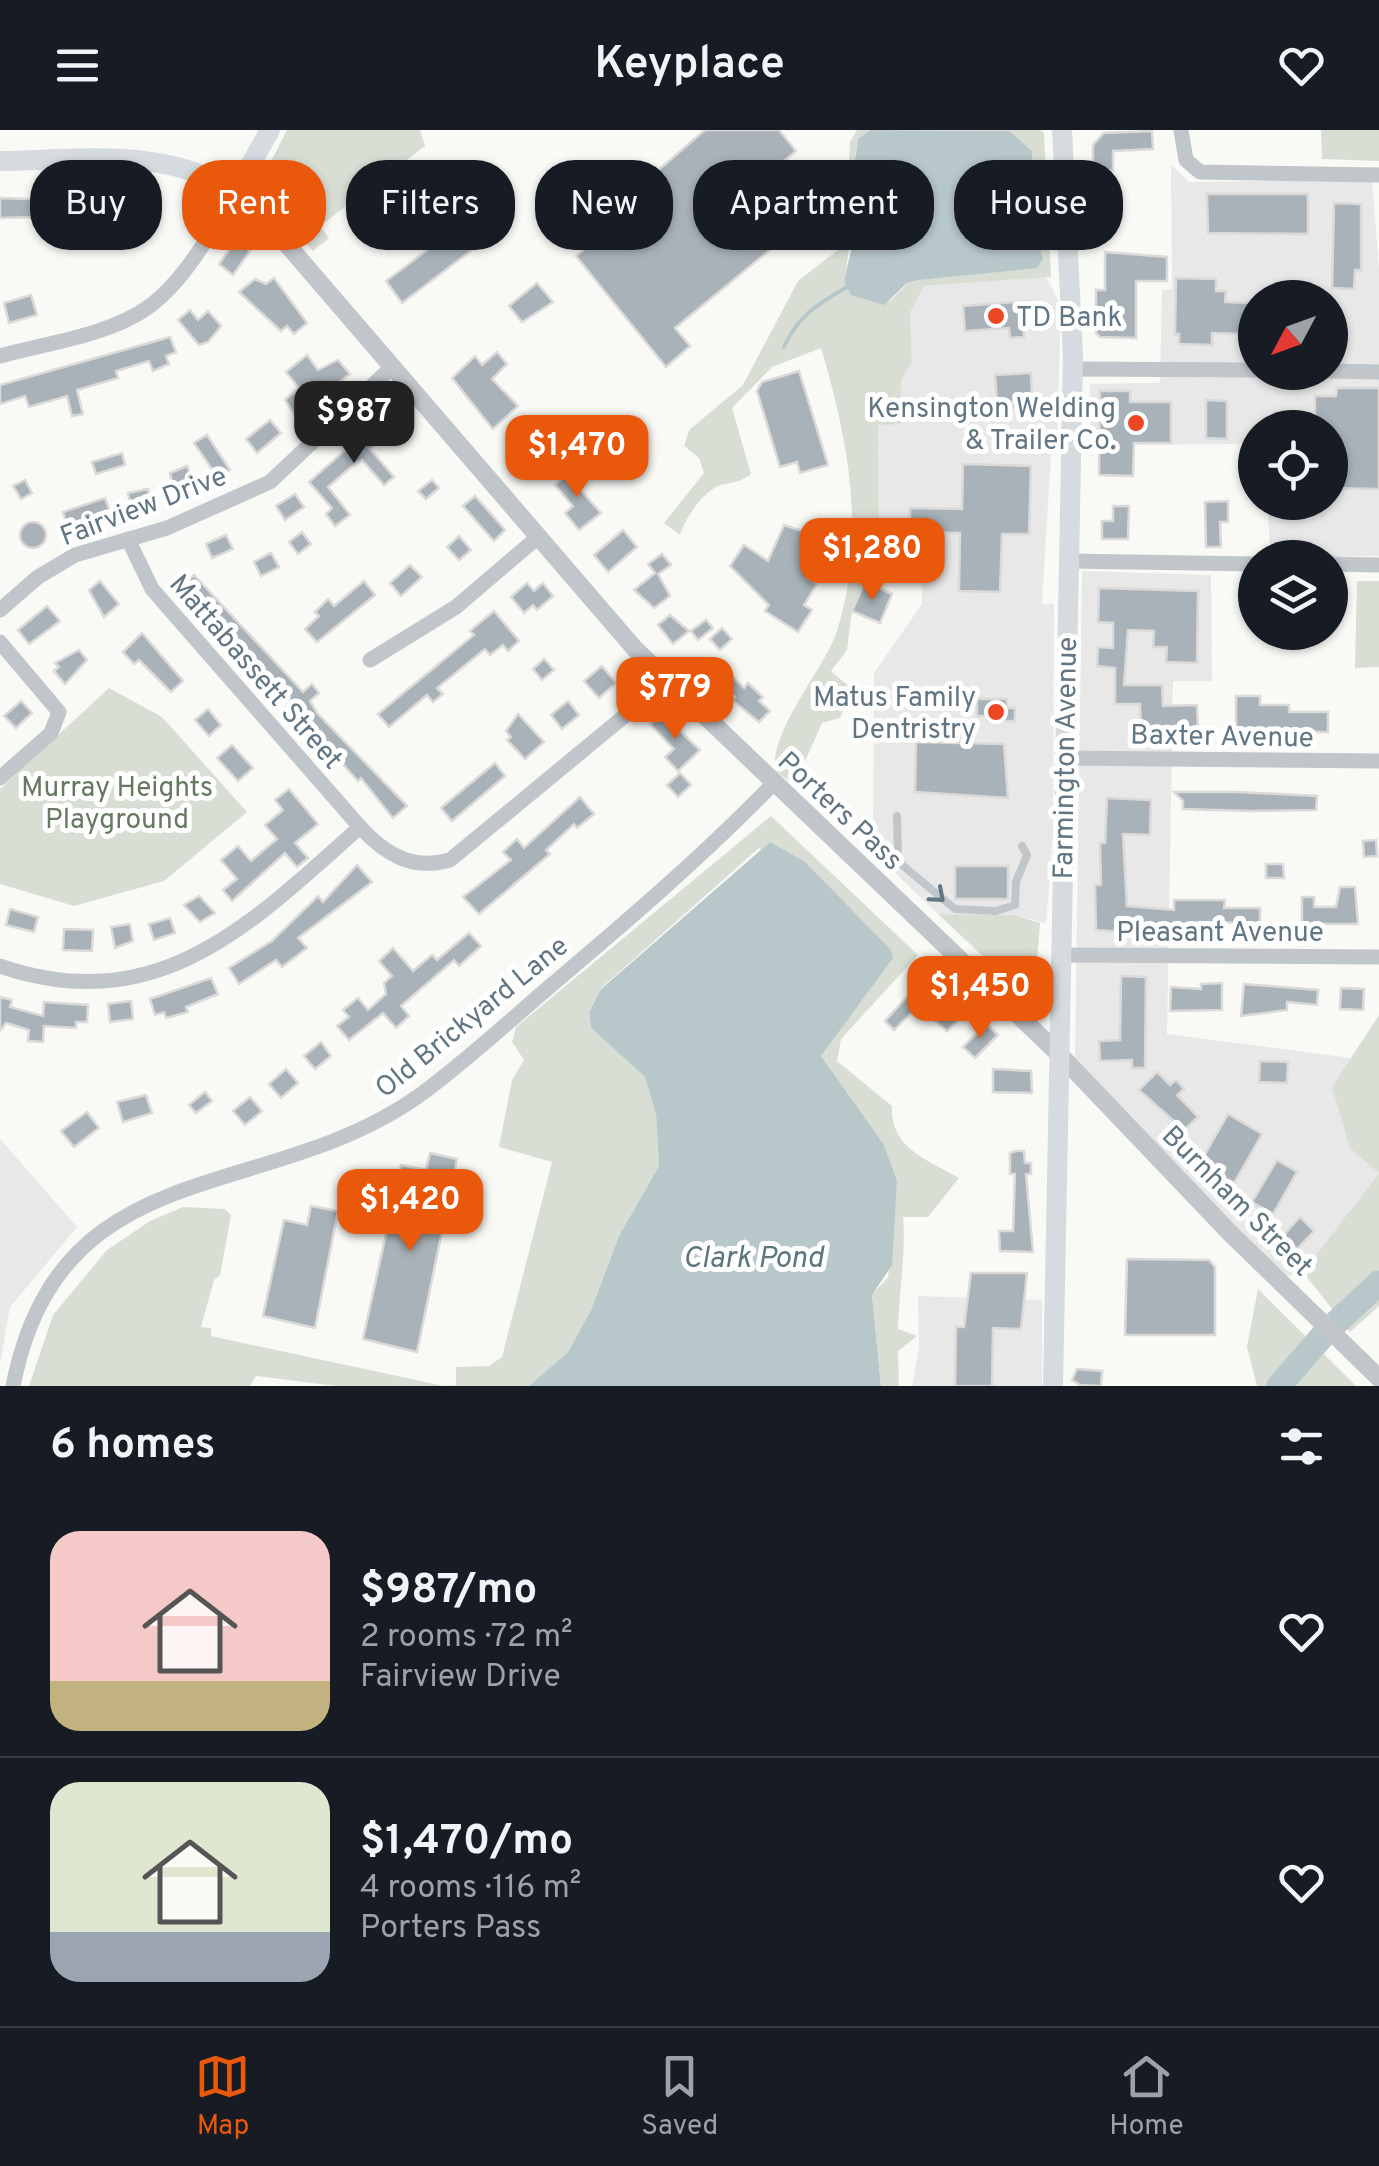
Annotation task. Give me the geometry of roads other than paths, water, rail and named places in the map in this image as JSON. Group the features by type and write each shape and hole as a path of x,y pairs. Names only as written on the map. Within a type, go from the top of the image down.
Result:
{"main road":[{"path":"253,160 270,130"},
{"name":"Farmington Avenue","path":"1053,1386 1072,368 1062,130"},
{"path":"0,161 158,162 182,168"}],"street":[{"path":"1182,130 1186,160 1200,172 1379,175"},
{"path":"0,356 112,325 146,309 174,282 196,250"},
{"name":"Porters Pass","path":"292,250 667,681 1060,1056"},
{"name":"Fairview Drive","path":"0,610 56,564 166,528 270,482 392,367"},
{"path":"1072,368 1238,370"},
{"path":"1348,371 1379,372"},
{"path":"370,660 456,607 538,537"},
{"name":"Mattabassett Street","path":"128,539 152,589 360,828"},
{"path":"1068,561 1238,564"},
{"path":"1348,564 1379,565"},
{"path":"0,642 58,712 52,733 0,778"},
{"path":"0,966 33,976 78,979 122,977 178,964 249,925 360,828 402,860 419,865 450,860 667,681"},
{"name":"Baxter Avenue","path":"1064,758 1379,762"},
{"name":"Old Brickyard Lane","path":"13,1386 38,1308 78,1254 102,1230 163,1194 326,1147 420,1095 690,868 773,784"},
{"name":"Pleasant Avenue","path":"1062,955 1379,958"},
{"name":"Burnham Street","path":"1060,1056 1379,1378"}],"lane":[{"path":"897,816 898,857 902,865 955,909 996,911 1015,905 1016,882 1027,855 1022,846"}],"water":[{"path":"871,130 1010,131 1032,151 1032,160 954,160 954,250 1040,250 1043,259 1037,268 919,280 907,283 884,305 851,295 844,281 851,250 934,250 934,160 855,160 858,139"},
{"name":"Clark Pond","path":"770,842 805,862 891,950 893,958 821,1056 883,1143 897,1180 892,1265 872,1295 881,1386 529,1386 568,1352 591,1310 619,1236 659,1166 656,1114 645,1077 591,1028 589,1013 600,990"}],"waterway":[{"path":"784,347 802,318 847,287"},
{"path":"1279,1386 1326,1332 1379,1283"}],"place":[{"name":"TD Bank","path":"996,316"},
{"name":"Kensington Welding & Trailer Co.","path":"1136,423"},
{"name":"Matus Family Dentristry","path":"996,712"}],"park label":[{"name":"Murray Heights Playground","path":"117,802"}]}
